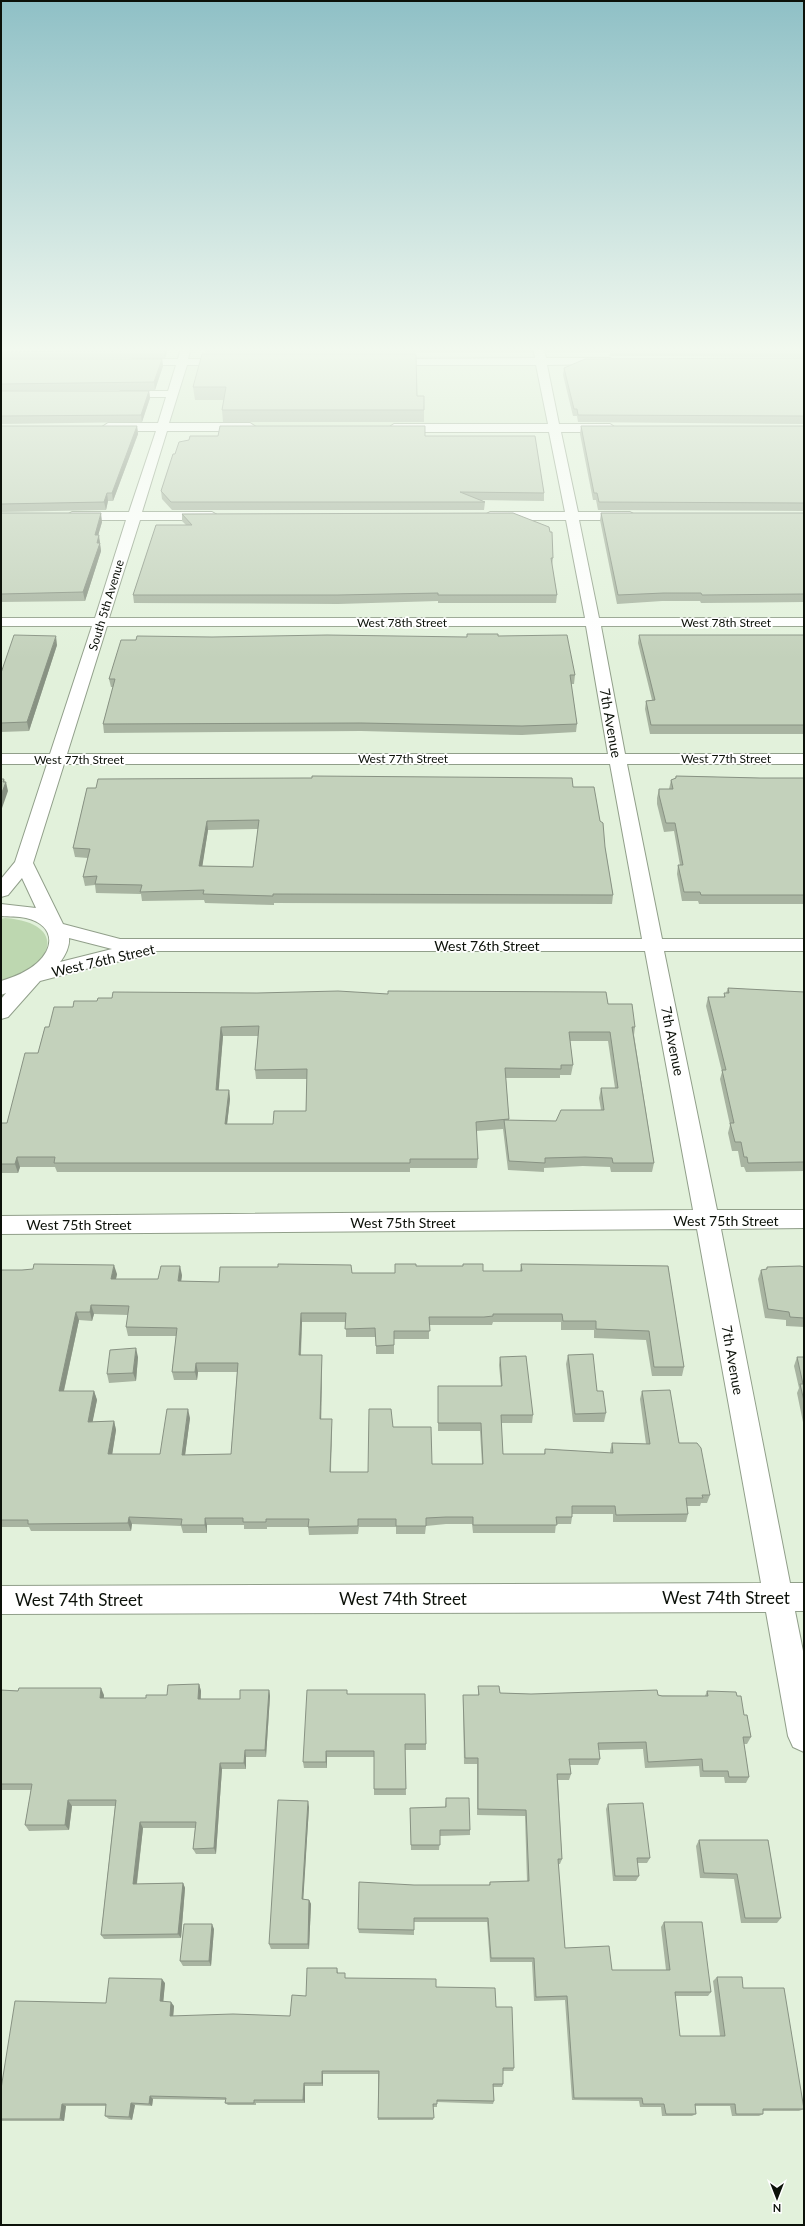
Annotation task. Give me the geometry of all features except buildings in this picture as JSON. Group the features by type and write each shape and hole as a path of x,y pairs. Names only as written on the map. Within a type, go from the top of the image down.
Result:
{"street":[{"name":"South 5th Avenue","path":"1,891 24,862 155,451"},
{"name":"7th Avenue","path":"559,451 593,622 616,758 654,944 707,1220 790,1597 804,1736"},
{"path":"55,516 229,516"},
{"path":"475,516 641,516"},
{"name":"West 78th Street","path":"1,622 804,622"},
{"name":"West 77th Street","path":"1,760 616,758 804,759"},
{"path":"1,1012 34,977 50,965 58,953 60,940 56,927 24,862"},
{"name":"West 76th Street","path":"1,910 15,910 35,913 45,918 56,927 120,945 804,945"},
{"name":"West 76th Street","path":"1,988 102,958 170,946"},
{"name":"West 75th Street","path":"1,1225 804,1219"},
{"name":"West 74th Street","path":"1,1600 790,1597"}],"shaded area":[{"path":"5,918 26,922 39,928 46,937 47,947 42,957 32,967 19,975 1,980 1,919"}]}
